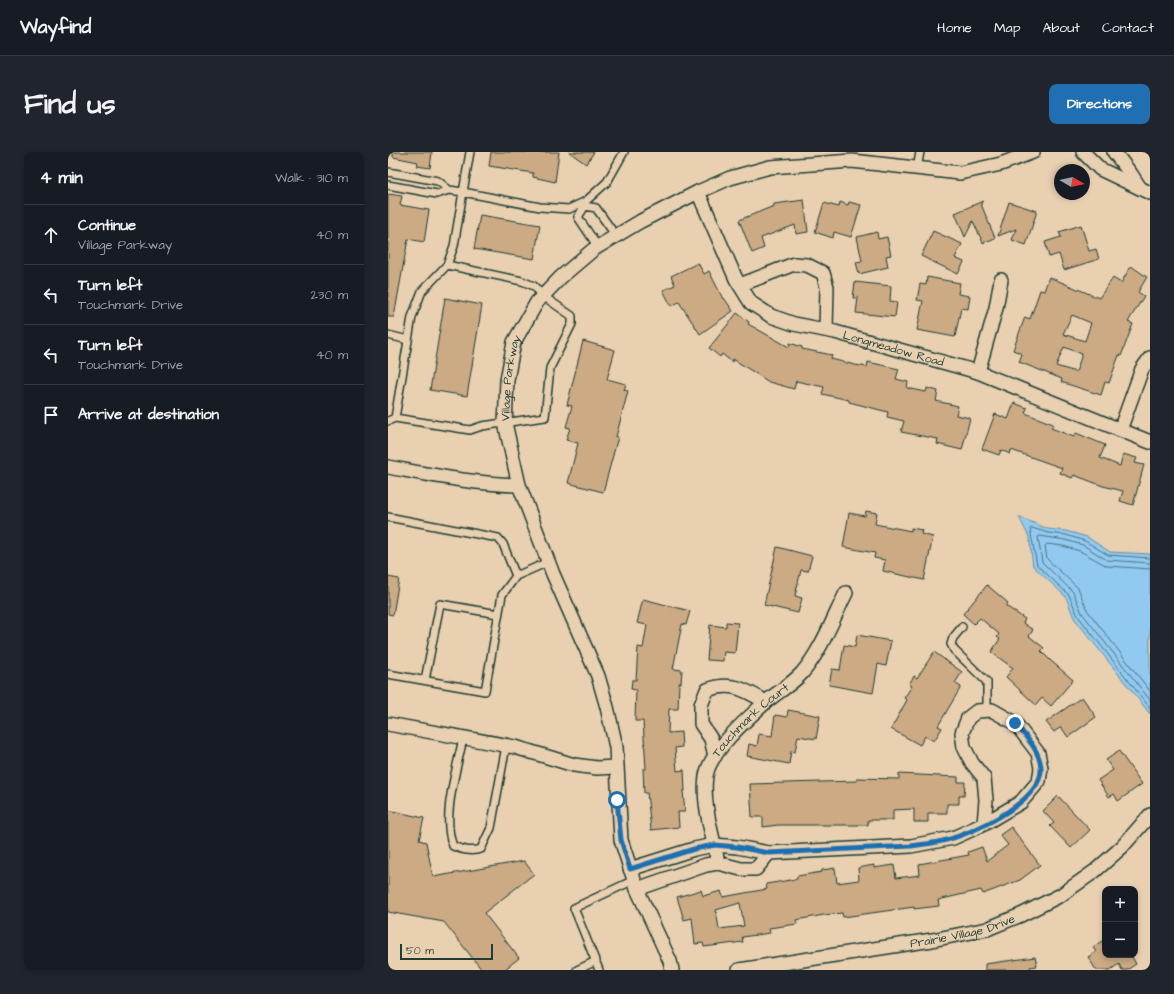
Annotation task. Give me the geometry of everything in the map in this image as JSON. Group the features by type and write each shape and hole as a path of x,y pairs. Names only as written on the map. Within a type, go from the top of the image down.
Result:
{"street":[{"name":"Village Parkway","path":"672,970 670,961 634,879 621,840 614,741 607,707 598,676 548,562 519,485 505,423 508,380 514,342 537,302 561,277 598,247 698,192 730,178 770,167 852,161 960,173 1001,164 1033,152"},
{"path":"1082,152 1100,169 1145,191"},
{"path":"1114,152 1145,191"},
{"name":"Longmeadow Road","path":"698,192 740,286 751,303 771,316 794,324 826,330 978,372 1150,442"},
{"path":"740,286 794,264 808,264 823,273 827,287 826,330"},
{"path":"978,372 996,308 1001,280"},
{"path":"1120,430 1142,369 1150,358"},
{"path":"388,468 463,481 519,485"},
{"name":"Touchmark Court","path":"718,863 708,818 705,792 706,774 715,756 730,738 766,702 800,674 815,658 846,593"},
{"path":"715,756 710,739 701,724 701,705 707,690 717,686 734,686 750,692 766,702"},
{"path":"634,879 685,852 715,845 737,847 769,853 911,846 953,838 984,824 1021,802 1039,780 1041,768 1038,753 1015,723 997,713 977,711 968,718 962,733 967,752 972,763 984,778 986,800 984,824"},
{"path":"388,724 531,751 574,765 597,768 616,767"},
{"name":"Prairie Village Drive","path":"740,970 775,967 987,929 1021,915 1061,895 1095,871 1122,847 1150,815"},
{"path":"685,852 691,870"},
{"path":"634,879 691,870 706,864 718,863 741,869 756,869 769,853"}],"lane":[{"path":"447,265 522,281 534,286 543,296 572,316 572,324 550,368 546,417 482,426 470,430 392,419 412,317 422,291 447,265 454,246 470,152"},
{"path":"598,247 578,217 584,204 607,182 624,152"},
{"path":"917,169 920,152"},
{"path":"388,172 438,181 449,190"},
{"path":"388,185 437,194 449,190 540,207 569,209 584,204 596,208 616,236"},
{"path":"388,335 408,340"},
{"path":"388,517 498,538 516,576"},
{"path":"388,674 485,691 502,595 516,576 548,562"},
{"path":"425,680 440,604 498,614"},
{"path":"962,627 953,638 951,644 954,650 987,682 987,711"},
{"path":"463,738 448,817 450,839 453,846 462,850 473,851 481,849 487,840 491,828 506,746"},
{"path":"599,970 574,908 634,879"},
{"path":"577,970 596,961"}],"water":[{"path":"1019,517 1048,529 1066,531 1087,537 1110,552 1150,554 1150,714 1074,618 1066,597 1033,566 1029,537"}],"building":[{"path":"393,152 432,152 430,168 417,166 418,162 393,157"},
{"path":"491,152 559,152 555,182 533,177 533,173 489,166"},
{"path":"569,152 594,152 586,164"},
{"path":"388,194 402,196 400,205 429,210 424,242 408,239 394,317 388,317"},
{"path":"804,200 808,232 796,234 795,225 761,238 764,248 752,253 739,220 774,206 774,204"},
{"path":"983,201 981,204 995,238 983,243 973,221 965,237 955,213"},
{"path":"840,202 848,205 849,202 861,205 851,237 834,232 833,238 815,232 824,203 839,207"},
{"path":"1009,202 1037,211 1026,245 1012,240 1016,229 998,236"},
{"path":"480,215 540,225 534,259 474,249"},
{"path":"1081,225 1089,251 1096,249 1099,259 1064,270 1059,254 1049,257 1045,242 1061,237 1059,232"},
{"path":"933,231 962,244 955,258 964,262 958,274 921,256"},
{"path":"877,232 878,239 887,237 891,255 886,256 888,267 859,274 856,262 862,261 857,237"},
{"path":"698,263 704,274 709,271 723,299 724,298 733,311 700,334 679,302 671,306 663,290 675,285 671,276"},
{"path":"1131,266 1147,277 1138,292 1144,296 1128,322 1133,324 1121,356 1119,355 1109,383 1105,382 1101,395 1061,382 1062,379 1019,362 1022,354 1013,350 1025,317 1030,319 1040,290 1044,291 1049,277 1099,298 1113,278 1121,283","holes":["1072,315 1091,323 1085,341 1063,334","1064,347 1082,354 1076,372 1056,366"]},
{"path":"927,277 960,283 958,294 970,296 968,309 961,308 955,337 917,330 923,301 917,300 920,284 926,285"},
{"path":"855,282 891,286 890,301 897,302 895,317 856,313 858,298 853,298"},
{"path":"445,298 482,305 467,396 430,390"},
{"path":"737,313 749,322 748,324 789,347 790,343 802,347 802,349 832,355 831,359 855,365 867,367 868,362 899,369 896,379 908,382 907,388 926,392 927,388 938,391 936,401 958,406 956,415 970,418 962,450 937,444 938,439 901,432 904,421 887,417 888,412 849,402 849,400 822,394 824,387 796,381 794,389 769,382 733,359 732,362 722,354 720,357 709,348"},
{"path":"583,341 615,350 607,379 626,384 624,390 628,391 616,437 618,437 603,492 568,483 578,443 566,440 570,428 566,427 572,406 567,405"},
{"path":"1014,403 1027,408 1025,413 1053,424 1051,428 1074,437 1076,433 1105,445 1100,458 1120,466 1123,454 1137,458 1135,463 1144,465 1133,505 1120,501 1123,491 1103,486 1074,475 1072,478 1060,473 1062,468 1011,450 1010,454 1001,450 999,455 982,449 995,414 1008,419"},
{"path":"866,511 877,513 875,524 911,531 911,528 922,530 921,534 933,537 924,580 883,571 885,560 874,558 875,553 843,547 849,513 865,516"},
{"path":"777,547 812,556 808,571 801,570 795,596 802,598 798,613 764,605"},
{"path":"388,577 399,579 393,615 388,614"},
{"path":"987,585 1008,603 1006,606 1025,619 1023,623 1033,630 1029,636 1044,648 1041,651 1050,660 1073,680 1051,706 1042,698 1036,705 1006,677 1013,668 991,652 1000,639 997,637 999,634 980,618 974,624 963,614"},
{"path":"643,599 690,611 686,625 682,624 673,669 682,670 681,683 679,683 678,709 669,709 668,733 681,732 682,747 675,748 677,771 684,770 685,791 683,791 685,812 678,812 679,827 651,830 647,793 644,793 643,769 646,769 643,721 635,721 636,690 631,689 632,680 636,680 638,647 643,648 647,625 637,623"},
{"path":"726,622 738,623 735,653 724,652 723,661 707,660 710,625 726,627"},
{"path":"857,635 891,641 886,666 878,664 873,693 829,685 832,669 840,670 844,645 855,647"},
{"path":"934,652 962,672 955,683 961,687 938,726 942,728 934,741 925,736 920,745 891,729 907,700 904,698 912,686 909,684 914,676 917,678"},
{"path":"1082,697 1096,717 1068,737 1061,727 1054,732 1046,722"},
{"path":"788,710 820,716 816,739 798,736 795,752 791,751 789,764 747,756 749,744 757,746 759,734 772,736 775,715 787,717"},
{"path":"1119,751 1142,784 1118,801 1114,794 1109,797 1098,780 1113,770 1106,760"},
{"path":"899,774 958,777 958,782 965,782 964,796 959,796 959,804 947,804 947,813 928,813 928,822 914,822 914,809 893,810 893,820 868,820 868,825 778,825 763,827 763,817 752,817 750,784 857,781 857,778 899,779"},
{"path":"1058,796 1090,830 1071,848 1050,826 1054,823 1043,811"},
{"path":"388,810 424,818 419,840 426,842 433,877 524,861 534,874 484,913 519,958 504,970 482,970 444,922 388,912"},
{"path":"1011,827 1040,865 1020,880 983,894 981,890 938,900 939,906 914,909 914,907 843,917 842,913 824,915 796,920 797,924 769,928 770,933 742,937 743,942 704,947 703,943 695,944 692,918 684,920 677,897 701,890 703,896 721,891 723,897 767,889 766,884 797,879 797,876 822,872 822,870 835,868 837,883 859,880 858,868 874,865 874,868 894,865 896,878 920,875 919,864 969,855 968,852 982,847 987,861 1008,845 1000,835","holes":["740,903 744,926 719,929 716,910"]},
{"path":"1102,941 1102,958 1133,958 1136,964 1127,970 1122,970 1119,964 1110,970 1096,970 1088,957 1096,952 1093,947"},
{"path":"1035,957 1037,966 1030,967 1030,970 985,970 985,964"}],"route":[{"path":"617,800 621,840 630,869 694,849 715,845 737,847 769,853 911,846 933,842 953,838 984,824 1021,802 1033,790 1039,780 1041,768 1038,753 1015,723"}]}
